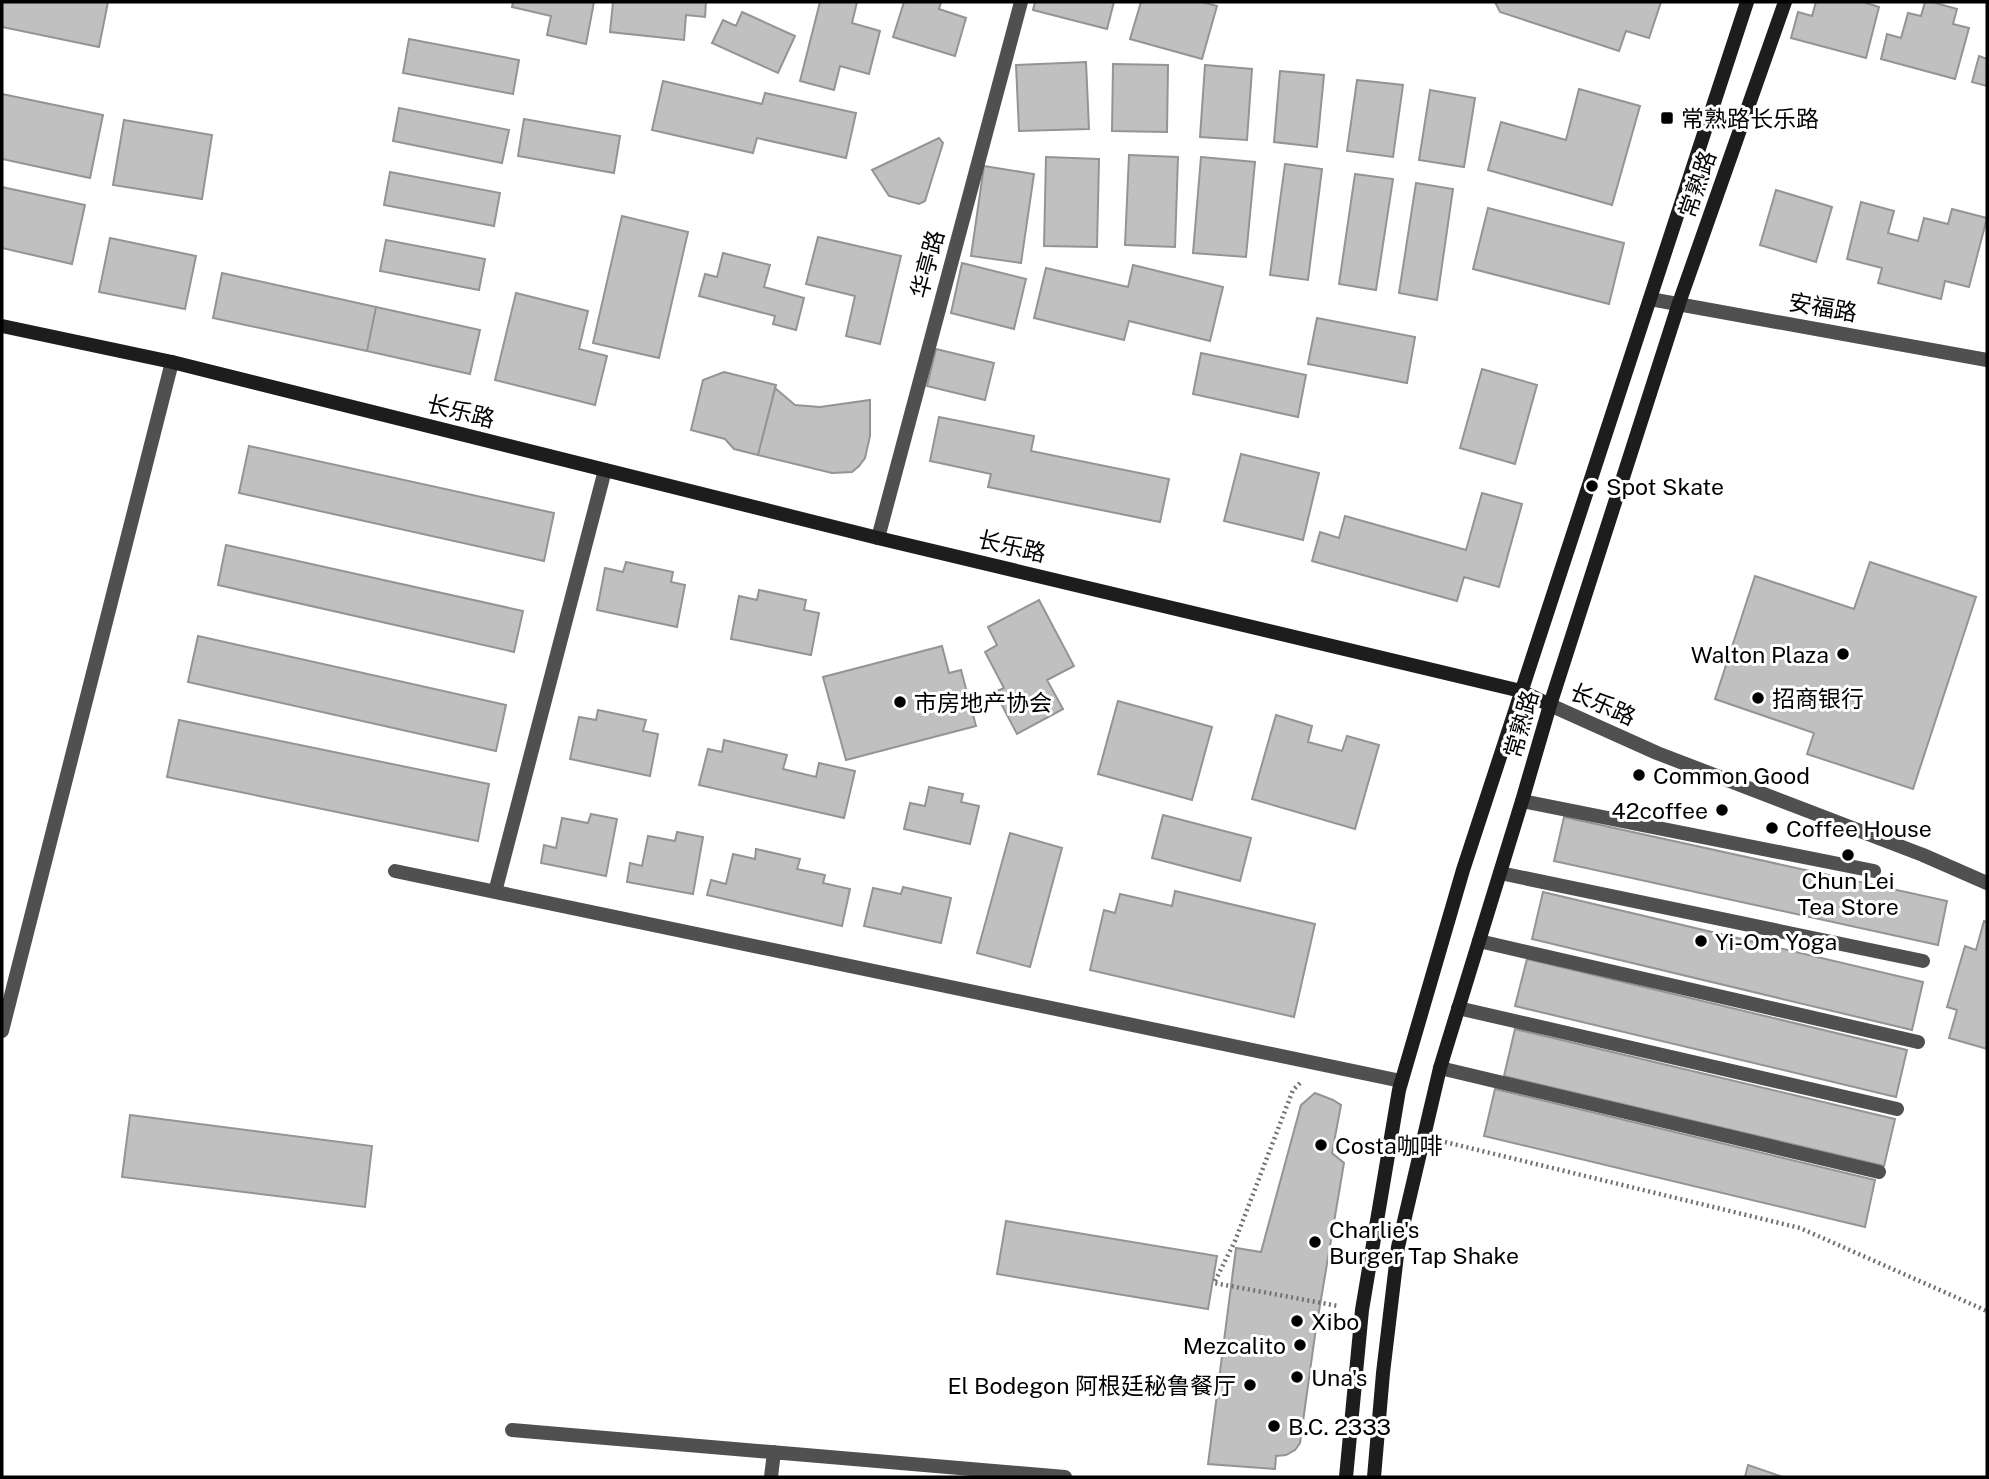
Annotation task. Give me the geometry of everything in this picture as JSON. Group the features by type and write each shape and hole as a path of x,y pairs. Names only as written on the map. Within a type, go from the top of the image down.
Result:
{"main road":[{"name":"常熟路","path":"1346,1477 1362,1310 1401,1081 1463,870 1747,2"},
{"name":"常熟路","path":"1374,1477 1398,1247 1440,1068 1550,705 1679,303 1785,2"},
{"name":"长乐路","path":"2,326 172,362 878,538 1521,691 1550,705"}],"street":[{"name":"华亭路","path":"878,538 1021,2"},
{"name":"安福路","path":"1650,299 1987,360"},
{"path":"2,1031 172,362"},
{"path":"495,892 605,470"},
{"name":"长乐路","path":"1550,705 1657,753 1923,855 1987,883"},
{"path":"1522,801 1874,871"},
{"path":"395,871 1401,1081"},
{"path":"1500,873 1923,961"},
{"path":"1479,941 1918,1042"},
{"path":"1458,1008 1897,1109"},
{"path":"1440,1068 1879,1172"},
{"path":"512,1430 1065,1477"},
{"path":"771,1477 774,1452"}],"path":[{"path":"1303,1080 1293,1090 1235,1241 1214,1283 1362,1310"},
{"path":"1423,1137 1800,1228 1987,1311"}],"building":[{"path":"2,2 108,2 99,47 2,27"},
{"path":"513,2 594,2 586,44 547,35 551,16 512,7"},
{"path":"613,2 706,2 705,17 686,15 684,40 610,32"},
{"path":"820,2 857,2 852,23 880,31 869,74 840,66 834,90 800,81"},
{"path":"904,2 941,2 939,9 966,18 955,56 893,37"},
{"path":"1035,2 1114,2 1107,29 1033,10"},
{"path":"1141,2 1202,2 1217,6 1202,59 1130,39"},
{"path":"1495,2 1661,2 1649,38 1626,31 1619,51 1500,12"},
{"path":"1816,2 1863,2 1879,7 1866,58 1791,38 1798,12 1812,16"},
{"path":"1925,2 1957,9 1953,24 1969,28 1955,79 1881,59 1887,34 1901,38 1908,13 1921,16"},
{"path":"742,12 795,36 778,73 712,43 723,20 736,26"},
{"path":"409,39 519,60 513,94 403,73"},
{"path":"1979,56 1987,59 1987,86 1972,82"},
{"path":"1086,62 1089,129 1019,131 1016,65"},
{"path":"1113,64 1168,65 1167,132 1112,131"},
{"path":"1205,65 1252,69 1247,140 1200,137"},
{"path":"1280,71 1324,75 1317,147 1274,142"},
{"path":"1357,80 1403,85 1393,157 1347,151"},
{"path":"663,81 762,104 765,93 856,113 846,158 757,138 753,153 652,130"},
{"path":"1579,89 1640,106 1612,205 1488,170 1501,122 1566,140"},
{"path":"1430,90 1475,98 1464,167 1419,160"},
{"path":"2,94 103,115 90,178 2,159"},
{"path":"399,108 509,130 502,163 393,141"},
{"path":"524,119 620,136 614,173 518,156"},
{"path":"124,120 212,135 202,199 113,185"},
{"path":"939,138 943,143 925,201 919,204 889,196 872,170"},
{"path":"1129,155 1178,157 1175,247 1125,245"},
{"path":"1046,157 1099,159 1097,247 1044,246"},
{"path":"1201,157 1255,162 1246,257 1193,253"},
{"path":"1285,164 1322,169 1308,280 1270,275"},
{"path":"984,166 1034,174 1021,263 971,256"},
{"path":"390,172 500,193 494,226 384,205"},
{"path":"1355,174 1393,179 1376,290 1339,284"},
{"path":"1416,183 1453,189 1437,300 1399,293"},
{"path":"2,187 85,205 72,264 2,248"},
{"path":"1776,190 1832,207 1816,262 1760,245"},
{"path":"1861,202 1894,211 1888,233 1918,241 1924,218 1948,224 1952,209 1987,218 1969,287 1945,281 1941,299 1878,283 1882,268 1847,259"},
{"path":"1488,208 1624,243 1609,304 1473,269"},
{"path":"622,216 688,232 659,358 593,343"},
{"path":"818,237 901,256 880,344 846,336 855,296 806,284"},
{"path":"110,238 196,256 185,309 99,292"},
{"path":"386,240 485,259 479,290 380,271"},
{"path":"723,253 770,265 764,287 804,298 796,330 773,324 775,316 699,296 705,274 717,277"},
{"path":"962,263 1026,279 1014,329 951,313"},
{"path":"1133,265 1223,287 1210,341 1129,321 1124,340 1034,318 1046,268 1128,287"},
{"path":"222,273 376,307 367,351 213,318"},
{"path":"516,293 588,311 579,349 607,356 595,405 495,380"},
{"path":"376,307 480,330 470,374 367,351"},
{"path":"1317,318 1415,337 1407,383 1308,364"},
{"path":"936,349 994,363 985,400 927,386"},
{"path":"1201,353 1306,375 1298,417 1193,394"},
{"path":"1482,369 1537,385 1515,464 1460,448"},
{"path":"724,372 776,385 758,455 734,449 725,439 691,430 703,380"},
{"path":"775,388 795,405 820,407 870,400 870,436 865,458 859,466 852,472 832,473 758,455"},
{"path":"939,417 1034,436 1031,451 1169,479 1160,522 988,487 991,474 930,461"},
{"path":"249,446 554,513 544,561 239,493"},
{"path":"1241,454 1319,473 1303,540 1224,521"},
{"path":"1482,493 1522,504 1499,587 1464,577 1457,601 1312,561 1320,532 1339,538 1345,516 1466,550"},
{"path":"226,545 523,611 514,652 218,585"},
{"path":"626,562 673,572 671,582 685,585 677,627 597,610 605,568 623,572"},
{"name":"Walton Plaza","path":"1870,562 1976,597 1913,789 1807,754 1814,733 1715,699 1755,576 1854,609"},
{"path":"759,590 806,600 804,610 819,613 811,655 731,639 739,596 757,600"},
{"path":"1039,600 1074,666 1047,680 1063,709 1017,734 995,692 1004,688 985,652 997,645 988,627"},
{"path":"198,636 506,705 496,751 188,682"},
{"name":"市房地产协会","path":"942,646 949,673 961,670 976,726 846,760 823,677"},
{"path":"1118,701 1212,727 1192,800 1098,774"},
{"path":"598,710 646,720 643,731 658,734 650,776 570,759 579,717 596,720"},
{"path":"1276,715 1312,726 1308,742 1342,751 1347,736 1379,745 1355,829 1252,799"},
{"path":"179,720 489,784 478,841 167,777"},
{"path":"724,740 787,755 783,769 816,777 819,763 855,771 844,818 699,785 708,749 722,752"},
{"path":"929,787 963,794 961,802 979,806 970,844 904,829 910,803 925,806"},
{"path":"591,814 617,819 606,876 541,863 544,845 556,848 562,818 588,823"},
{"path":"1163,815 1251,838 1240,881 1152,858"},
{"path":"1564,817 1947,901 1938,945 1554,861"},
{"path":"677,832 703,837 693,894 627,882 630,863 642,866 648,836 675,841"},
{"path":"1010,833 1062,848 1030,967 977,953"},
{"path":"756,849 800,859 797,869 825,875 823,883 850,889 842,926 707,895 711,880 726,884 733,854 755,859"},
{"path":"903,887 951,898 941,943 864,926 873,888 901,894"},
{"path":"1175,891 1315,924 1294,1017 1090,970 1104,910 1115,913 1120,894 1172,906"},
{"path":"1543,892 1923,982 1912,1030 1532,939"},
{"path":"1984,921 1987,922 1987,1049 1949,1038 1957,1010 1947,1007 1965,946 1976,950"},
{"path":"1527,959 1907,1050 1896,1097 1515,1006"},
{"path":"1515,1029 1895,1119 1884,1166 1504,1076"},
{"path":"1495,1089 1875,1180 1865,1227 1484,1136"},
{"path":"1315,1093 1341,1105 1332,1153 1344,1163 1300,1443 1286,1455 1276,1456 1275,1469 1208,1464 1236,1248 1261,1252 1301,1105"},
{"path":"130,1115 372,1146 365,1207 122,1177"},
{"path":"1006,1221 1217,1256 1208,1309 997,1274"},
{"path":"1748,1465 1783,1477 1745,1477"}],"place":[{"name":"常熟路长乐路","path":"1667,118"},
{"name":"Spot Skate","path":"1592,486"},
{"name":"Walton Plaza","path":"1843,654"},
{"name":"招商银行","path":"1758,698"},
{"name":"市房地产协会","path":"900,702"},
{"name":"Common Good","path":"1639,775"},
{"name":"42coffee","path":"1722,810"},
{"name":"Coffee House","path":"1772,828"},
{"name":"Chun Lei Tea Store","path":"1848,855"},
{"name":"Yi-Om Yoga","path":"1701,941"},
{"name":"Costa咖啡","path":"1321,1145"},
{"name":"Charlie's Burger Tap Shake","path":"1315,1242"},
{"name":"Xibo","path":"1297,1321"},
{"name":"Mezcalito","path":"1300,1345"},
{"name":"Una's","path":"1297,1377"},
{"name":"El Bodegon 阿根廷秘鲁餐厅","path":"1250,1385"},
{"name":"B.C. 2333","path":"1274,1426"}]}
